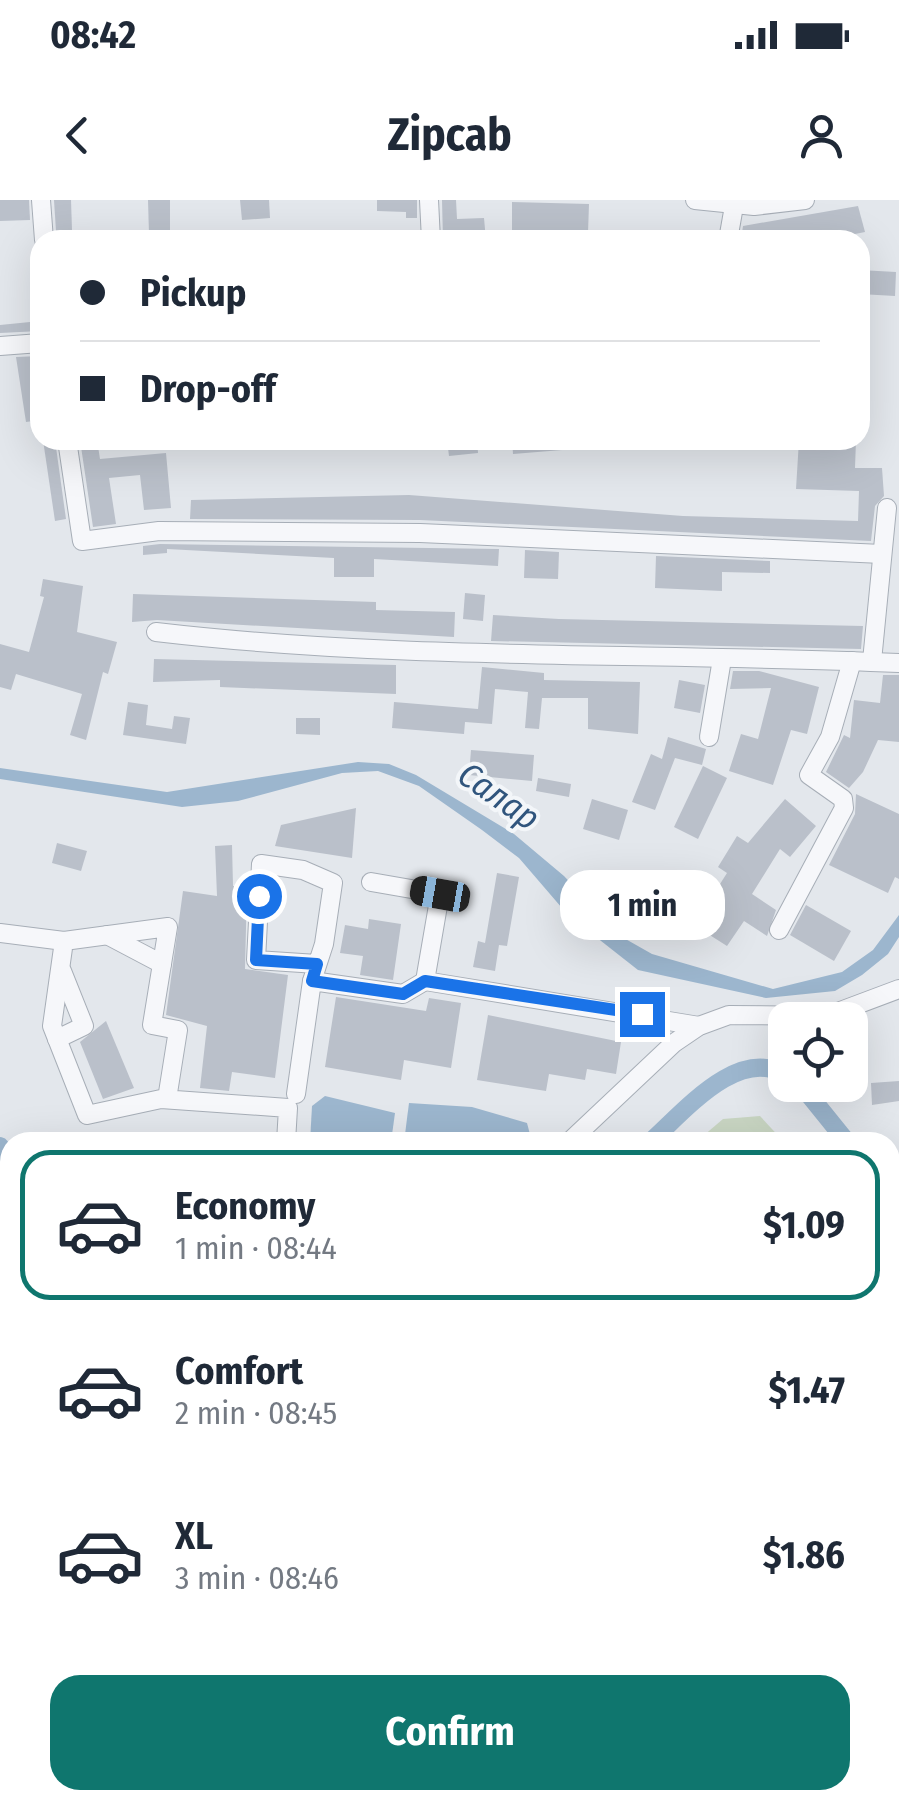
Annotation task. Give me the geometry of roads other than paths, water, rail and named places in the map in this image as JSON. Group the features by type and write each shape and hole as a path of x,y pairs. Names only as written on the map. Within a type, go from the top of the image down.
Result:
{"street":[{"path":"40,200 43,230"},
{"path":"429,200 430,230"},
{"path":"695,200 734,206 806,200"},
{"path":"730,230 734,206"},
{"path":"0,346 30,344"},
{"path":"68,450 82,541 159,531 420,533 882,554"},
{"path":"872,662 887,508"},
{"path":"156,632 246,642 899,662"},
{"path":"709,736 722,659"},
{"path":"779,930 844,808 842,799 809,775 830,737 852,661"},
{"path":"296,1094 314,972 333,883 304,870 261,864 256,960 314,972 403,994 425,981 698,1026"},
{"path":"370,882 440,894 425,981"},
{"path":"0,932 64,941 168,927 152,1025 178,1030 167,1099"},
{"path":"107,935 162,964"},
{"path":"64,941 52,1026 87,1114 167,1099 288,1108 286,1132"},
{"path":"58,1039 84,1026 60,966"},
{"path":"580,1132 674,1043 698,1026 729,1015 826,1016 899,989"}],"water":[{"name":"Салар","path":"358,762 389,764 416,775 514,834 564,876 622,937 652,954 773,989 842,972 873,950 899,915 899,937 888,954 835,991 766,998 638,970 568,915 519,858 419,786 378,771 342,773 238,801 182,807 0,779 0,768 167,792"},
{"path":"325,1096 395,1113 392,1132 311,1132 312,1106"},
{"path":"409,1103 472,1107 527,1123 529,1132 405,1132"}],"waterway":[{"path":"661,1132 694,1101 730,1076 749,1069 768,1068"},
{"path":"815,1102 839,1132"}]}
